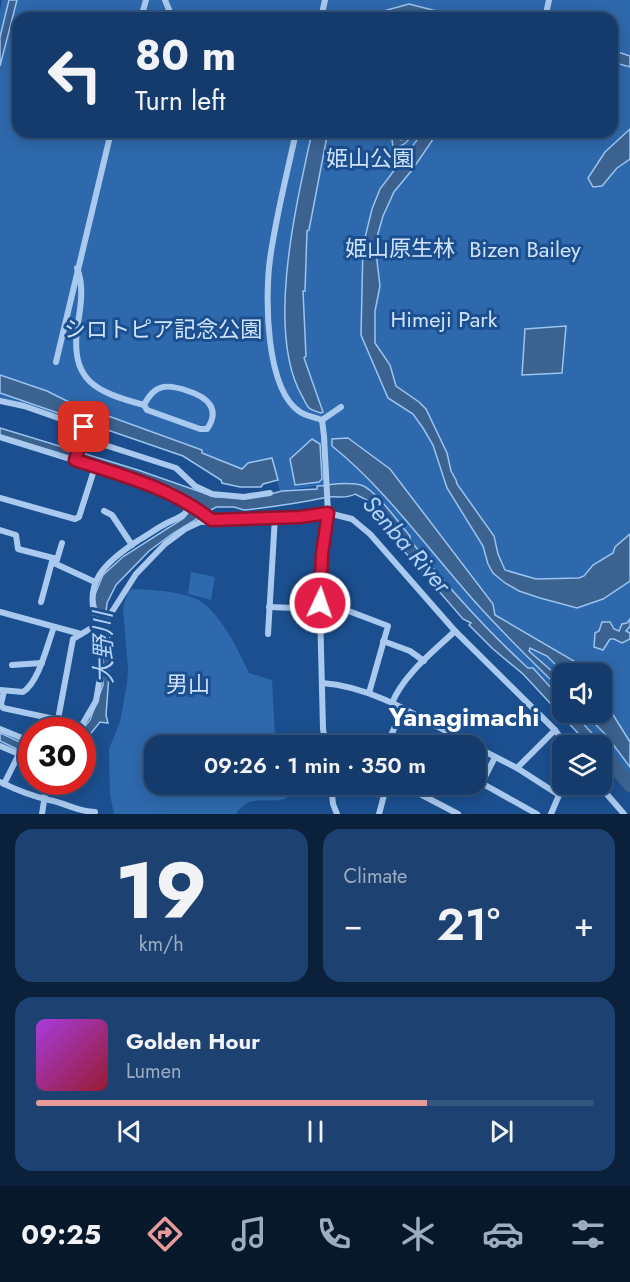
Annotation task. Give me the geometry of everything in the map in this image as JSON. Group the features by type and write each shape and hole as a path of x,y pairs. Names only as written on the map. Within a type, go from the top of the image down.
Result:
{"street":[{"path":"56,362 110,138"},
{"path":"295,138 270,261 268,289 271,343 275,374 283,393 300,412 322,420"},
{"path":"77,268 81,277 82,289 76,345 83,375 93,385 111,396 144,405 147,410 204,430 209,427 212,419 210,402 203,396 172,386 156,390 144,405"},
{"path":"0,401 24,406 84,427 83,438 75,460"},
{"path":"322,420 341,407"},
{"path":"322,420 328,513 322,554 320,606 324,735"},
{"path":"0,437 150,484 191,504 212,520"},
{"path":"83,438 176,468 195,486 212,494 244,497 270,493"},
{"path":"0,498 75,519 79,517 95,467"},
{"path":"98,626 92,603 95,582 107,564 169,522 180,519 191,504"},
{"path":"104,511 112,515 132,545"},
{"path":"60,717 73,639 98,626 111,614 136,574 165,544 185,529 200,522 300,517 328,513 350,518 370,534 455,631 559,735"},
{"path":"268,634 275,517"},
{"path":"0,530 16,535 18,549 54,561 95,582"},
{"path":"40,602 62,543"},
{"path":"269,608 345,606 346,610 388,626 369,693"},
{"path":"0,612 81,634"},
{"path":"45,717 3,708 2,690 23,692 30,688 42,663 54,627"},
{"path":"392,703 397,691 455,631"},
{"path":"383,641 410,651 424,661"},
{"path":"12,665 42,663"},
{"path":"87,717 96,701 100,677"},
{"path":"322,683 369,693 453,735"},
{"path":"392,734 403,709"},
{"path":"0,729 18,736"},
{"path":"517,768 555,730"},
{"path":"0,746 18,754"},
{"path":"486,752 517,768 559,795 551,814"},
{"path":"18,756 2,783 83,812 95,812"},
{"path":"486,770 495,757"},
{"path":"486,785 537,814"},
{"path":"42,814 45,795"},
{"path":"332,795 336,814"},
{"path":"378,814 384,795"},
{"path":"422,795 458,814"},
{"path":"608,795 624,814"}],"green space":[{"name":"Himeji Park","path":"2,0 630,0 630,779 612,758 612,735 592,735 582,723 612,723 612,663 552,663 552,690 533,669 529,668 490,633 459,601 409,539 410,535 379,502 379,498 362,486 330,484 280,491 277,480 263,484 261,487 234,486 222,483 193,460 113,432 0,402 0,11"},
{"path":"191,572 215,577 211,600 188,594"},
{"name":"男山","path":"133,589 164,591 194,598 203,603 227,631 249,673 272,680 275,735 144,735 144,795 286,795 285,799 252,801 236,814 114,814 110,795 109,749 120,722 127,684 123,608 128,592"}],"water":[{"path":"9,0 17,0 12,12 0,66 0,37"},
{"path":"409,4 440,12 380,12"},
{"path":"618,52 630,56 630,67 618,64"},
{"path":"630,129 630,159 617,168 602,186 593,187 588,178 605,152"},
{"path":"311,138 327,138 307,231 305,291 303,291 306,356 304,358 323,412 321,413 309,408 302,396 291,369 286,337 285,302 288,266"},
{"path":"392,138 401,140 410,138 403,145 393,147"},
{"path":"418,138 434,138 394,192 383,216 375,244 380,286 375,311 375,343 390,365 396,386 426,409 447,453 457,484 494,536 505,570 536,579 579,578 584,576 593,565 613,553 615,547 630,534 630,581 603,599 577,608 519,591 493,573 483,546 447,488 433,445 423,428 413,414 388,398 361,335 363,246 372,209 380,189"},
{"path":"566,326 562,373 522,375 525,329"},
{"path":"0,375 202,450 202,453 242,469 248,463 272,458 278,480 263,484 261,487 240,487 222,483 221,480 183,456 0,393"},
{"name":"大野川","path":"0,428 138,470 215,497 263,496 282,491 317,489 317,486 350,483 361,485 387,507 410,536 410,540 466,606 496,638 528,668 533,668 552,689 552,705 523,674 469,625 471,623 463,619 397,543 367,500 355,494 244,510 234,507 216,507 149,551 116,585 107,603 106,613 111,649 106,715 108,723 100,722 96,727 96,717 91,717 103,685 103,642 94,597 103,575 124,556 184,518 195,503 173,488 0,435"},
{"path":"348,438 390,469 493,604 495,615 576,663 554,663 547,656 530,648 529,651 552,671 552,681 487,615 384,496 332,446 332,439"},
{"path":"312,439 320,444 322,479 319,482 295,485 290,459"},
{"path":"630,619 630,626 626,631 630,633 630,639 622,643 610,639 603,650 594,647 595,633 599,631 602,622 610,622 614,629 619,631 622,624 627,623"},
{"path":"612,713 630,742 630,767 612,743 612,735 606,735 594,723 612,723"},
{"path":"569,723 582,723 594,735 580,735"},
{"path":"0,733 18,741 18,750 0,741"},
{"path":"612,763 617,765 630,779 630,789 612,768"}],"waterway":[{"name":"Senba River","path":"612,763 630,785"}],"district":[{"name":"Yanagimachi","path":"464,717"}],"route":[{"path":"84,427 75,460 150,484 191,504 212,520 300,517 328,513 322,554 320,603"}],"park label":[{"name":"姫山公園","path":"370,158"},
{"name":"姫山原生林","path":"400,248"},
{"name":"Bizen Bailey","path":"525,249"},
{"name":"シロトピア記念公園","path":"163,329"}]}
